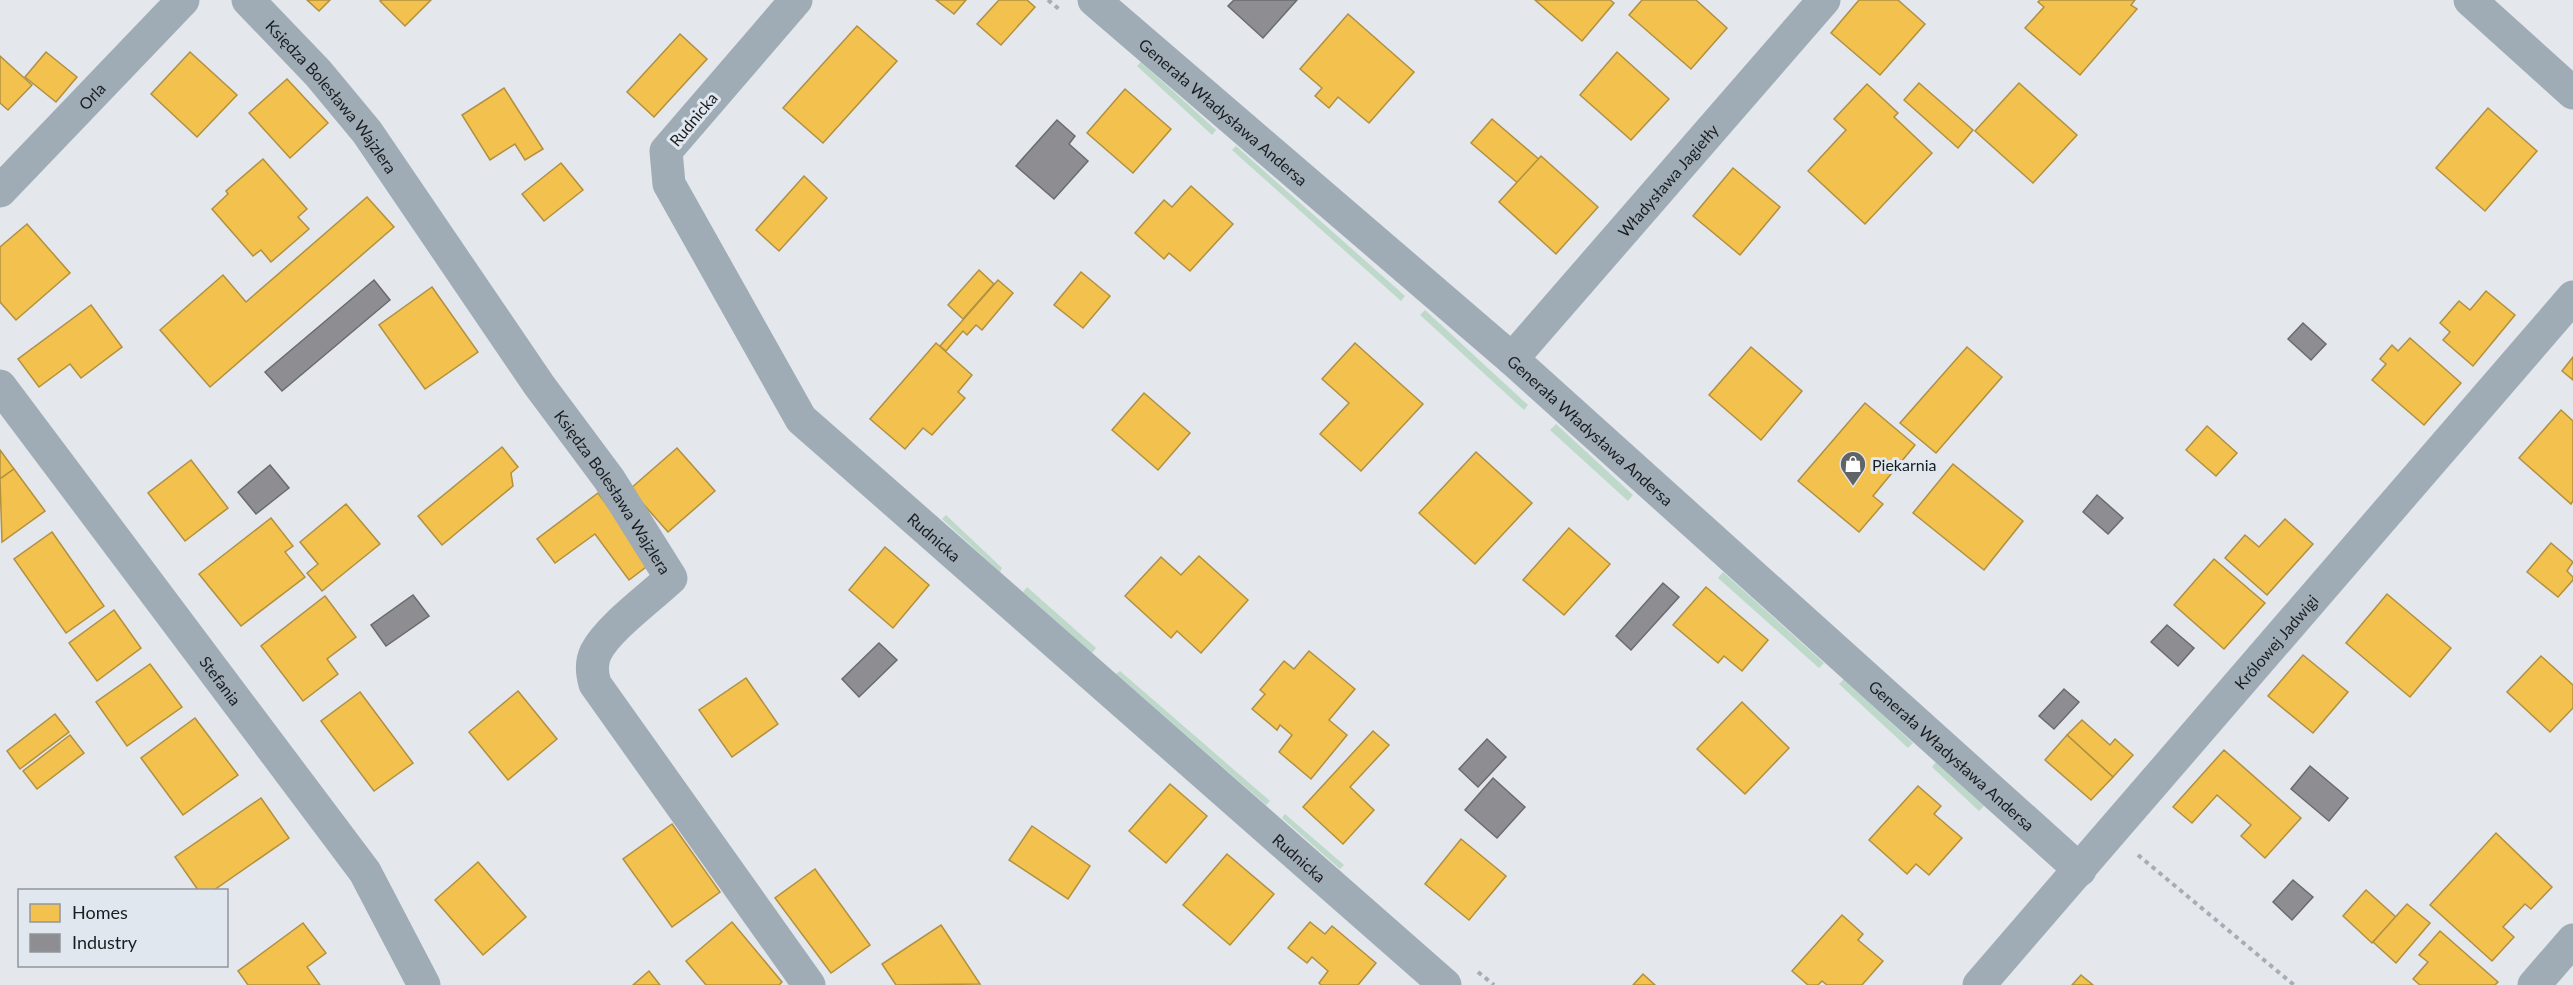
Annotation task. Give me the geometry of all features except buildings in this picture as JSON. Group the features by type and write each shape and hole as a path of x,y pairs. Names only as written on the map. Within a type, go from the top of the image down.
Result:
{"street":[{"name":"Orla","path":"0,191 183,0"},
{"name":"Księdza Bolesława Wajzlera","path":"248,0 318,73 379,150 539,385 609,479 671,578 605,638 595,653 592,672 595,684 809,985"},
{"name":"Rudnicka","path":"796,0 666,152 669,184 801,419 1445,985"},
{"name":"Generała Władysława Andersa","path":"1094,0 1512,359 2080,870"},
{"name":"Władysława Jagiełły","path":"1512,359 1824,0"},
{"path":"2470,0 2573,93"},
{"name":"Królowej Jadwigi","path":"1978,985 2080,870 2573,297"},
{"name":"Stefania","path":"0,386 365,872 424,985"},
{"path":"2534,985 2573,940"}],"path":[{"path":"2136,854 2294,985"}],"green space":[{"path":"1141,62 1216,130 1212,135 1137,66"},
{"path":"1236,146 1405,296 1401,301 1232,150"},
{"path":"1425,310 1528,405 1524,410 1420,315"},
{"path":"1556,424 1633,495 1628,501 1550,430"},
{"path":"946,515 1002,568 1000,572 942,519"},
{"path":"1723,572 1824,663 1819,668 1718,578"},
{"path":"1027,587 1096,648 1092,653 1023,592"},
{"path":"1120,671 1270,801 1266,805 1116,674"},
{"path":"1844,679 1913,743 1908,748 1839,684"},
{"path":"1936,762 1984,806 1979,811 1932,767"},
{"path":"1285,814 1344,865 1340,869 1282,818"}],"place":[{"name":"Piekarnia","path":"1853,487"}]}
